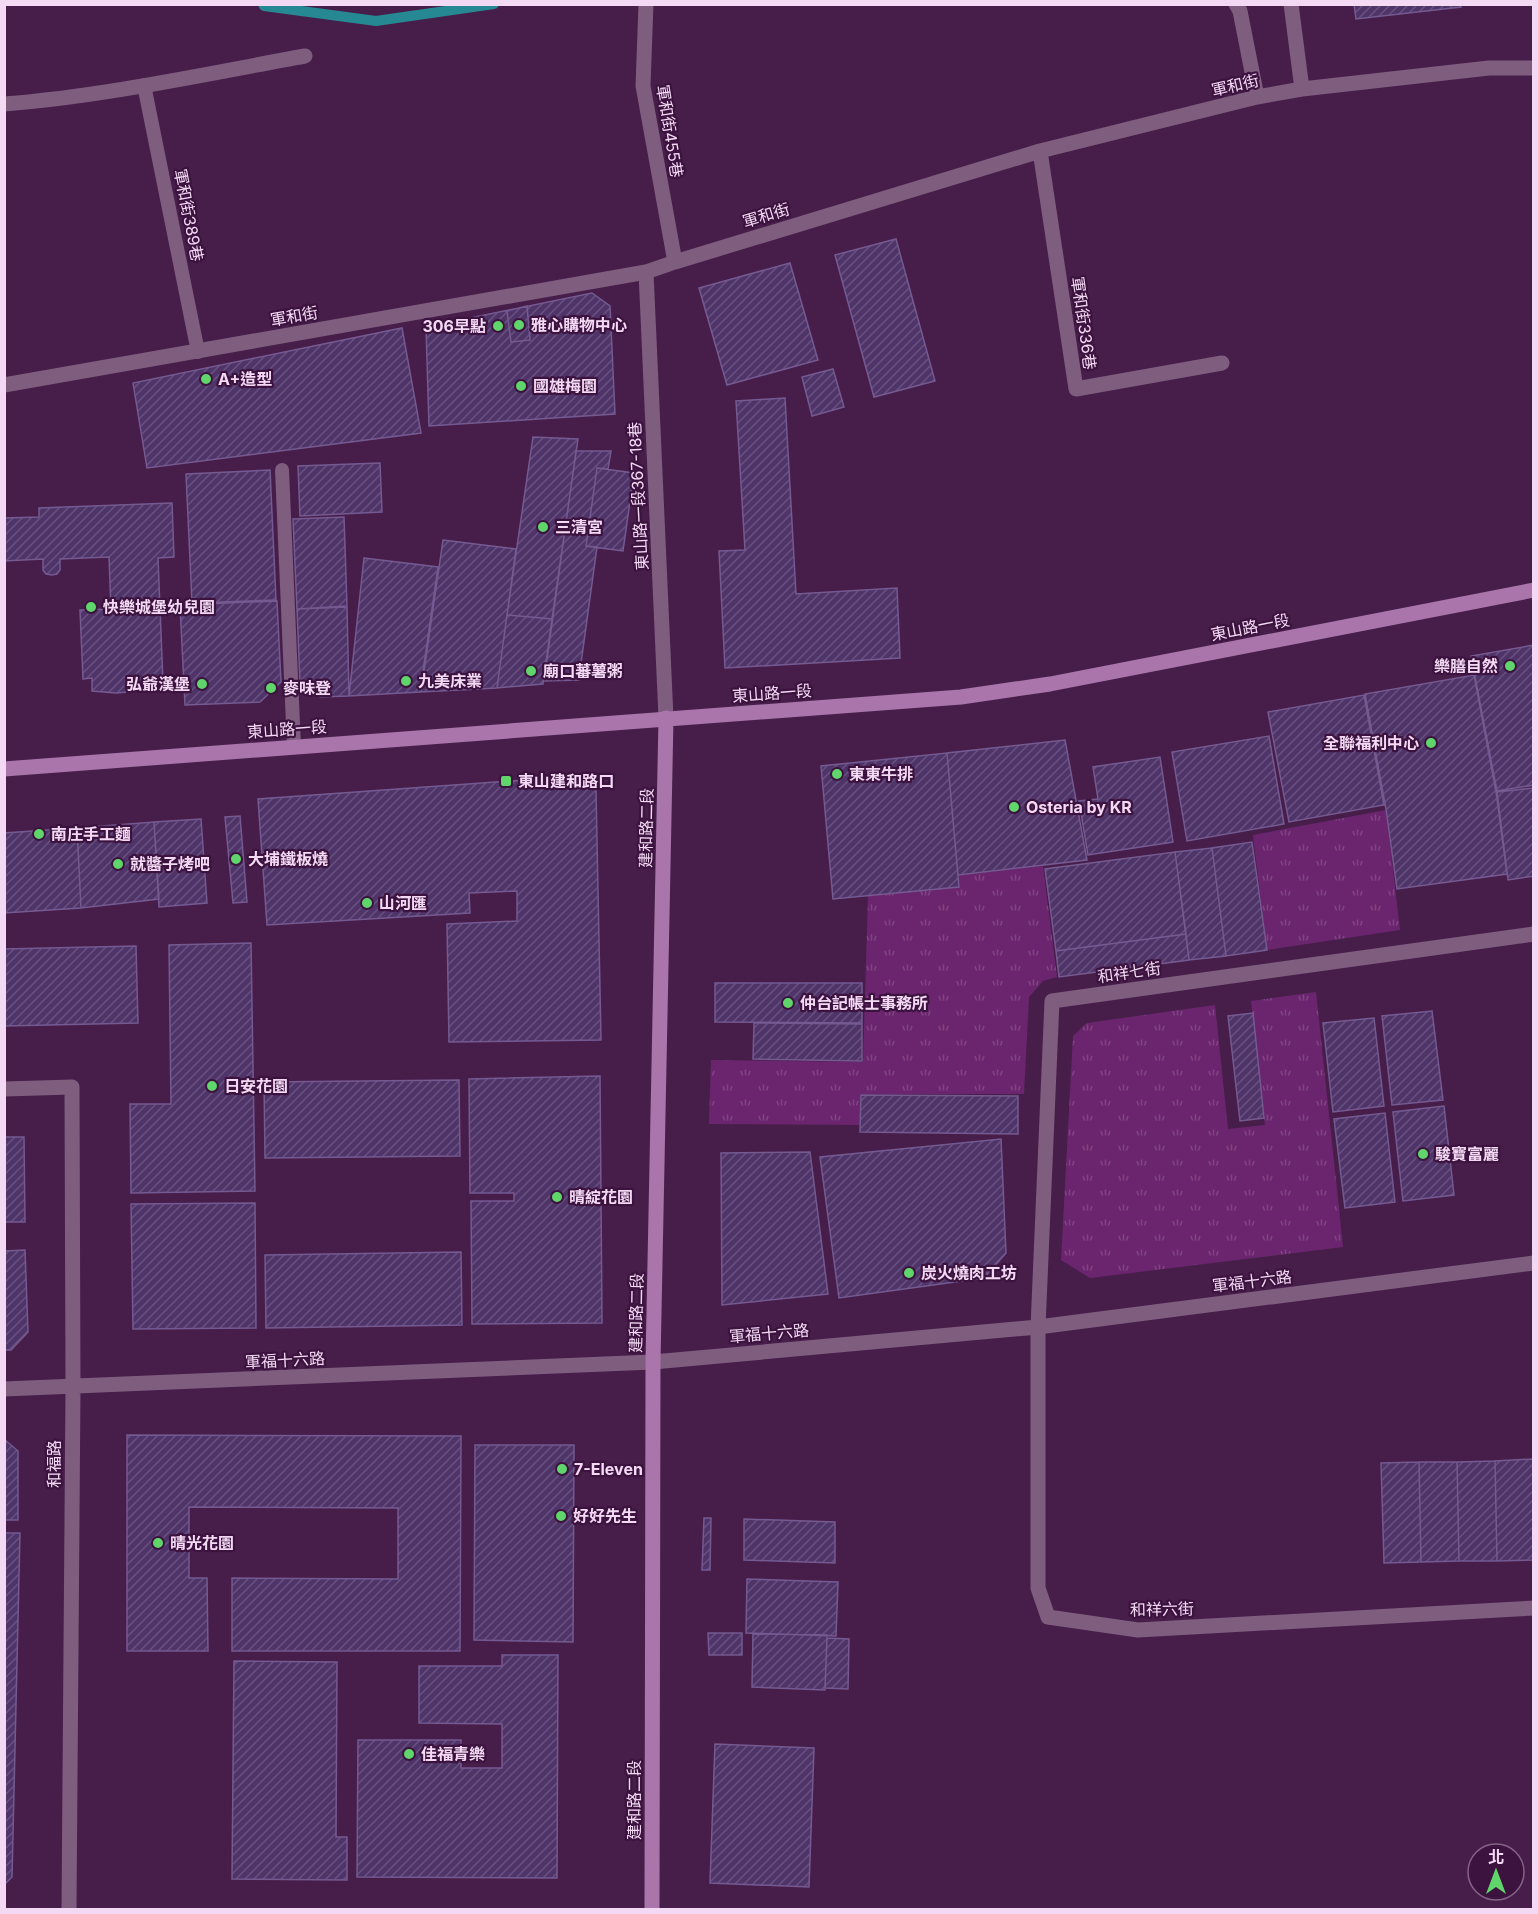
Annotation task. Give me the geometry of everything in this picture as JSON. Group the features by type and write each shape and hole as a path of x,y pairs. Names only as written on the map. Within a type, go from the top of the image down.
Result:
{"main road":[{"name":"東山路一段","path":"4,769 961,697 1050,684 1533,590"},
{"name":"建和路二段","path":"652,1910 653,1362 666,718"}],"street":[{"path":"1236,4 1240,11 1257,97"},
{"path":"1291,4 1302,89"},
{"name":"軍和街455巷","path":"647,5 643,86 675,262"},
{"path":"4,104 144,85 304,56"},
{"name":"軍和街","path":"4,385 646,272 1040,152 1257,97 1302,89 1489,68 1533,68"},
{"name":"軍和街336巷","path":"1040,152 1076,388 1222,363"},
{"name":"東山路一段367-18巷","path":"646,272 666,718"},
{"name":"和祥七街","path":"1038,1327 1052,1001 1533,934"},
{"name":"和福路","path":"4,1089 72,1087 73,1388 69,1910"},
{"name":"軍福十六路","path":"4,1389 73,1388 653,1362 1038,1327 1533,1263"},
{"name":"和祥六街","path":"1038,1327 1038,1588 1048,1617 1138,1630 1533,1608"}],"lane":[{"name":"軍和街389巷","path":"144,85 198,352"},
{"path":"282,470 294,747"}],"green space":[{"path":"1386,810 1400,930 1267,950 1253,835"},
{"path":"1043,866 1057,977 1043,981 1029,997 1024,1094 860,1094 860,1125 709,1124 711,1060 863,1062 868,896 960,887 958,875"},
{"path":"1316,992 1343,1247 1090,1278 1061,1260 1073,1036 1087,1023 1215,1005 1228,1129 1265,1125 1251,1001"}],"building":[{"path":"1354,4 1461,4 1461,7 1356,19"},
{"path":"896,239 935,381 874,397 835,255"},
{"path":"790,263 818,360 727,385 699,288"},
{"name":"國雄梅園","path":"592,293 610,306 615,414 429,426 426,327"},
{"name":"雅心購物中心","path":"527,306 530,340 511,342 507,311"},
{"path":"402,328 421,433 147,468 133,383"},
{"path":"833,369 844,407 812,416 802,377"},
{"path":"785,398 796,594 897,588 900,658 725,668 719,551 745,550 736,401"},
{"name":"三清宮","path":"533,437 578,439 552,619 507,615"},
{"path":"576,451 611,451 608,469 597,468 586,546 597,547 579,680 544,681"},
{"path":"380,463 382,512 300,516 298,466"},
{"path":"597,468 634,473 623,551 586,546"},
{"path":"270,470 276,600 192,603 186,474"},
{"path":"172,503 174,557 158,558 163,683 138,684 138,689 128,692 92,691 92,678 83,679 80,610 111,609 109,557 60,559 60,570 57,574 52,575 46,574 43,570 43,559 4,561 4,518 39,517 39,508"},
{"path":"344,517 347,606 297,609 293,519"},
{"path":"443,540 516,549 497,688 421,692"},
{"path":"364,558 438,567 420,692 349,696"},
{"path":"277,601 281,682 260,702 185,705 180,605"},
{"path":"347,607 349,696 320,697 300,682 297,609"},
{"path":"507,615 552,619 543,684 497,688"},
{"path":"1534,645 1534,785 1497,791 1471,656"},
{"name":"全聯福利中心","path":"1474,675 1496,792 1507,874 1397,889 1386,809 1365,694"},
{"path":"1364,695 1384,805 1289,822 1268,712"},
{"path":"1269,736 1284,824 1187,841 1172,752"},
{"name":"Osteria by KR","path":"1065,740 1087,860 958,875 947,753"},
{"path":"947,753 959,887 833,899 821,766"},
{"path":"1160,757 1173,842 1088,855 1079,801 1098,799 1093,767"},
{"name":"山河匯","path":"581,776 596,790 601,1040 449,1042 447,924 517,921 517,891 469,893 470,913 267,925 258,799"},
{"path":"1534,788 1534,876 1508,880 1497,792"},
{"name":"大埔鐵板燒","path":"240,816 247,902 233,903 225,817"},
{"path":"201,819 207,903 159,907 154,822"},
{"name":"就醬子烤吧","path":"154,822 159,899 81,908 77,828"},
{"path":"77,828 81,908 4,913 4,833"},
{"path":"1252,842 1267,950 1226,956 1212,848"},
{"path":"1212,848 1226,956 1189,960 1175,852"},
{"path":"1175,852 1186,934 1056,951 1045,869"},
{"path":"1186,934 1189,960 1059,977 1056,951"},
{"name":"日安花園","path":"251,943 255,1191 131,1193 130,1104 171,1104 169,945"},
{"path":"136,946 138,1023 4,1026 4,949"},
{"name":"仲台記帳士事務所","path":"715,983 862,983 862,1023 715,1022"},
{"name":"駿寶富麗","path":"1432,1011 1443,1100 1392,1105 1382,1016"},
{"path":"1253,1013 1264,1118 1240,1121 1228,1016"},
{"path":"1374,1018 1384,1106 1333,1112 1323,1023"},
{"path":"754,1023 862,1024 862,1061 753,1059"},
{"name":"晴綻花園","path":"600,1076 602,1323 472,1324 471,1201 514,1201 514,1193 470,1193 469,1079"},
{"path":"459,1080 460,1156 265,1158 264,1082"},
{"path":"861,1095 1018,1096 1018,1134 860,1132"},
{"name":"駿寶富麗","path":"1444,1106 1454,1195 1403,1201 1393,1112"},
{"name":"駿寶富麗","path":"1385,1113 1395,1202 1345,1208 1334,1119"},
{"path":"4,1137 24,1137 25,1222 4,1222"},
{"path":"1001,1139 1006,1253 984,1278 839,1298 820,1157"},
{"path":"810,1152 828,1294 722,1305 721,1153"},
{"path":"255,1203 256,1328 133,1329 131,1204"},
{"path":"25,1250 28,1332 11,1350 4,1350 4,1251"},
{"path":"461,1252 462,1325 266,1328 265,1255"},
{"name":"晴光花園","path":"127,1435 461,1436 460,1651 232,1651 232,1578 398,1579 398,1508 189,1507 189,1578 207,1578 208,1651 127,1651"},
{"path":"4,1439 18,1451 18,1520 4,1520"},
{"path":"475,1445 574,1445 573,1642 474,1640"},
{"path":"1533,1459 1534,1560 1497,1561 1495,1461"},
{"path":"1495,1461 1497,1561 1459,1561 1457,1462"},
{"path":"1419,1462 1457,1462 1459,1561 1421,1562"},
{"path":"1419,1462 1421,1562 1384,1563 1381,1463"},
{"path":"704,1518 711,1518 710,1570 702,1570"},
{"path":"744,1519 835,1522 835,1563 744,1560"},
{"path":"4,1533 20,1533 12,1877 4,1885"},
{"path":"747,1579 838,1582 836,1636 746,1633"},
{"path":"708,1633 742,1633 742,1655 709,1655"},
{"path":"753,1634 827,1635 825,1690 752,1687"},
{"path":"827,1638 849,1639 848,1689 825,1688"},
{"name":"佳福青樂","path":"502,1655 558,1655 557,1878 357,1877 358,1740 461,1740 461,1768 502,1768 502,1724 419,1723 419,1666 502,1666"},
{"path":"234,1661 337,1662 336,1837 347,1837 347,1880 232,1879"},
{"path":"715,1744 814,1748 809,1887 710,1883"}],"waterway":[{"path":"263,4 264,6 376,21 494,4"}],"place":[{"name":"雅心購物中心","path":"519,325"},
{"name":"306早點","path":"498,326"},
{"name":"A+造型","path":"206,379"},
{"name":"國雄梅園","path":"521,386"},
{"name":"三清宮","path":"543,527"},
{"name":"快樂城堡幼兒園","path":"91,607"},
{"name":"樂膳自然","path":"1510,666"},
{"name":"廟口蕃薯粥","path":"531,671"},
{"name":"九美床業","path":"406,681"},
{"name":"弘爺漢堡","path":"202,684"},
{"name":"麥味登","path":"271,688"},
{"name":"全聯福利中心","path":"1431,743"},
{"name":"東東牛排","path":"837,774"},
{"name":"東山建和路口","path":"506,781"},
{"name":"Osteria by KR","path":"1014,807"},
{"name":"南庄手工麵","path":"39,834"},
{"name":"大埔鐵板燒","path":"236,859"},
{"name":"就醬子烤吧","path":"118,864"},
{"name":"山河匯","path":"367,903"},
{"name":"仲台記帳士事務所","path":"788,1003"},
{"name":"日安花園","path":"212,1086"},
{"name":"駿寶富麗","path":"1423,1154"},
{"name":"晴綻花園","path":"557,1197"},
{"name":"炭火燒肉工坊","path":"909,1273"},
{"name":"7-Eleven","path":"562,1469"},
{"name":"好好先生","path":"561,1516"},
{"name":"晴光花園","path":"158,1543"},
{"name":"佳福青樂","path":"409,1754"}]}
